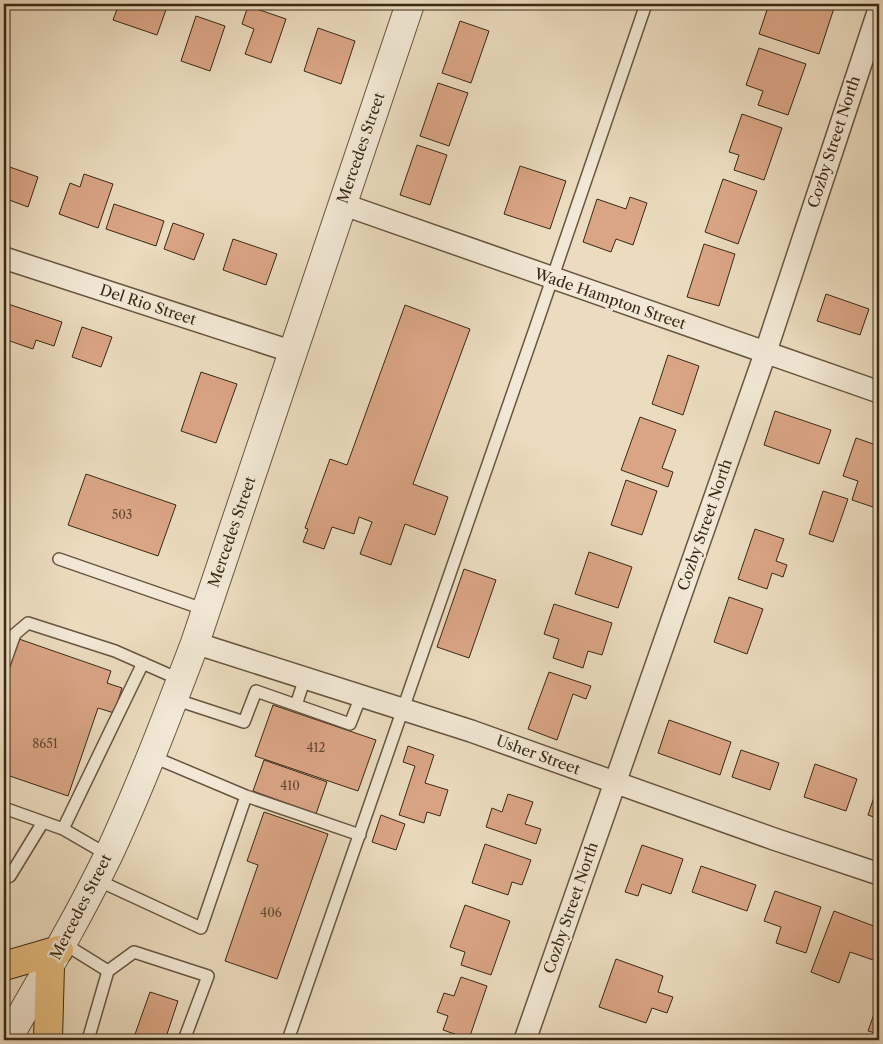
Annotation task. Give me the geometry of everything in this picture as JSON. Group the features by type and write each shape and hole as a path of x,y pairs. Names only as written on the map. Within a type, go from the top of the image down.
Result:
{"highway":[{"path":"4,966 58,953 48,1040"}],"street":[{"name":"Mercedes Street","path":"7,1040 58,953 108,855 151,756 195,643 408,4"},
{"name":"Cozby Street North","path":"525,1040 765,354 879,8"},
{"name":"Wade Hampton Street","path":"342,204 765,354 879,392"},
{"name":"Del Rio Street","path":"4,258 292,352"},
{"name":"Usher Street","path":"195,643 404,709 615,782 774,840 879,874"}],"lane":[{"path":"288,1040 404,709 646,4"},
{"path":"59,559 206,610"},
{"path":"4,665 15,634 28,623 115,651 143,663 177,689 244,722 256,691 350,724 361,696"},
{"path":"63,829 143,663"},
{"path":"296,705 305,678"},
{"path":"151,756 246,796 360,835"},
{"path":"95,879 201,928 246,796"},
{"path":"4,808 63,829 108,855"},
{"path":"4,879 10,876 43,822"},
{"path":"88,1040 108,970 134,952 208,976 184,1040"},
{"path":"58,953 108,970"}],"building":[{"path":"119,4 168,4 157,35 113,20"},
{"path":"483,4 501,4 499,9"},
{"path":"769,4 835,5 819,54 759,34"},
{"path":"248,6 286,19 271,63 245,54 254,29 242,24"},
{"path":"196,16 225,26 210,71 181,61"},
{"path":"460,21 489,31 471,83 442,73"},
{"path":"318,28 355,41 341,84 304,71"},
{"path":"759,48 806,64 788,115 758,105 763,91 746,85"},
{"path":"438,83 468,93 449,146 420,136"},
{"path":"742,114 782,128 764,180 734,170 739,155 729,152"},
{"path":"417,145 447,155 430,205 400,195"},
{"path":"4,165 38,177 28,207 4,198"},
{"path":"520,166 566,181 550,229 504,214"},
{"path":"84,174 113,184 98,228 59,214 70,183 80,187"},
{"path":"723,179 757,191 738,244 705,232"},
{"path":"630,197 647,203 633,245 616,239 611,252 583,242 597,199 626,209"},
{"path":"114,204 164,221 156,246 106,229"},
{"path":"173,223 204,234 194,260 164,249"},
{"path":"233,239 277,254 266,285 223,270"},
{"path":"704,244 735,254 719,306 687,297"},
{"path":"826,294 869,309 860,335 817,321"},
{"path":"5,303 62,322 54,346 36,340 33,349 4,339"},
{"path":"405,305 470,329 413,484 448,497 435,535 405,524 391,565 360,554 372,522 359,517 354,534 332,527 324,549 303,542 308,529 305,528 330,459 347,465"},
{"path":"82,327 112,337 101,367 72,357"},
{"path":"668,355 699,366 683,415 652,404"},
{"path":"201,372 237,384 216,443 181,431"},
{"path":"775,411 831,430 819,464 764,445"},
{"path":"640,417 676,430 662,468 673,472 668,487 621,470"},
{"path":"856,438 879,446 879,509 852,500 858,481 843,476"},
{"path":"86,474 176,505 158,556 68,525"},
{"path":"626,480 657,491 642,535 611,525"},
{"path":"823,491 848,499 833,542 809,534"},
{"path":"755,529 784,539 776,561 787,565 783,577 772,573 767,589 738,579"},
{"path":"589,552 632,567 618,608 575,594"},
{"path":"464,569 496,580 469,658 437,647"},
{"path":"729,597 763,609 747,654 714,642"},
{"path":"554,604 612,623 602,655 588,651 583,668 553,658 559,639 544,634"},
{"path":"19,639 111,671 107,683 122,688 114,713 98,708 68,796 4,774 4,684"},
{"path":"549,672 591,686 586,699 573,694 557,740 528,729"},
{"path":"273,705 376,740 358,791 255,756"},
{"path":"669,720 731,742 720,775 658,753"},
{"path":"408,746 434,755 425,783 448,790 440,816 427,812 424,823 399,815 415,766 403,762"},
{"path":"741,750 779,763 770,790 732,777"},
{"path":"264,760 327,782 316,814 253,791"},
{"path":"815,764 857,779 846,811 804,797"},
{"path":"879,782 879,819 868,815"},
{"path":"508,794 533,802 525,824 541,829 536,844 486,827 492,808 502,812"},
{"path":"264,812 328,834 277,979 225,961 258,865 247,861"},
{"path":"381,815 405,824 396,850 372,842"},
{"path":"485,844 531,860 522,885 512,882 508,895 472,883"},
{"path":"642,845 683,859 671,894 642,884 638,896 625,892"},
{"path":"701,866 756,885 747,911 692,892"},
{"path":"775,891 821,907 806,953 776,943 781,927 764,921"},
{"path":"465,905 510,921 491,975 461,965 465,952 450,947"},
{"path":"834,911 879,928 879,962 850,952 839,983 811,972"},
{"path":"616,959 663,976 658,992 673,997 667,1013 652,1008 646,1023 599,1007"},
{"path":"461,977 487,986 469,1039 443,1030 448,1016 437,1012 444,993 454,996"},
{"path":"150,992 178,1001 165,1040 133,1040"},
{"path":"875,1011 879,1012 879,1034 868,1031"}]}
